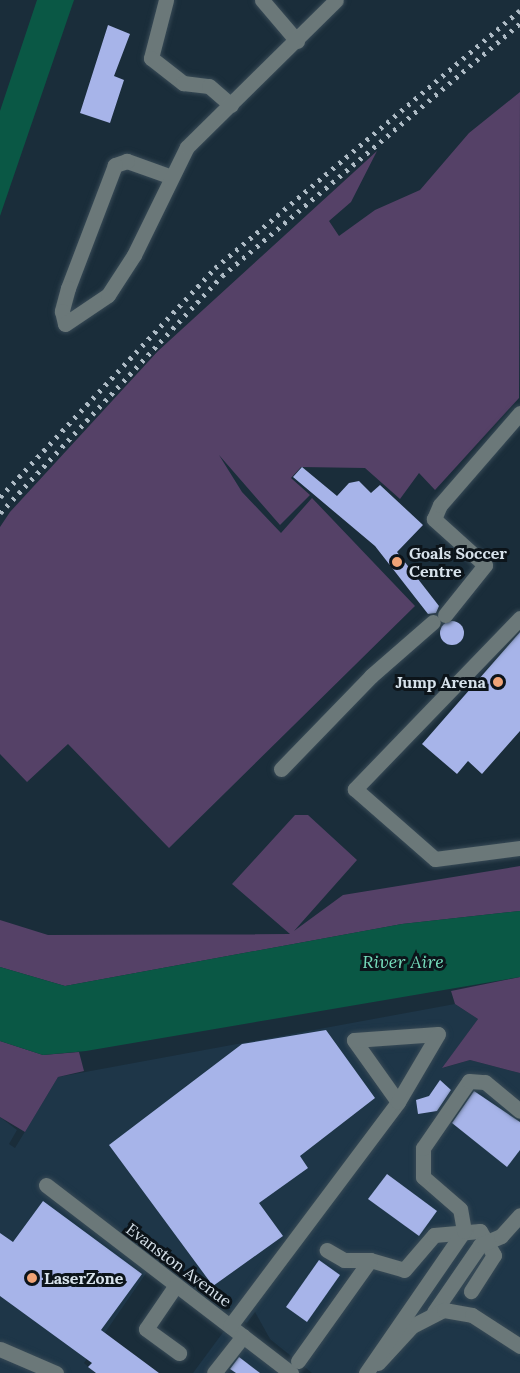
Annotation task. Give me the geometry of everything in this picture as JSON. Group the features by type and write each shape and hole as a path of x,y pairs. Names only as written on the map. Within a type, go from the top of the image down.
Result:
{"street":[{"path":"166,0 151,58 183,83 209,86 231,105"},
{"path":"262,0 297,41"},
{"path":"169,176 127,161 116,165 68,288 62,311 65,324 108,295 134,255 169,176 187,147 336,0"},
{"path":"281,769 387,660 439,618 485,565 434,519 440,505 520,413"},
{"path":"520,618 356,789 435,859 520,848"},
{"path":"230,1326 398,1102 438,1034 354,1040 398,1102"},
{"path":"366,1373 464,1229 460,1209 423,1177 423,1148 469,1081 485,1082 520,1112"},
{"name":"Evanston Avenue","path":"46,1185 243,1336 294,1367"},
{"path":"366,1373 412,1326 434,1312 480,1245 490,1240 520,1215"},
{"path":"327,1250 344,1260 370,1260 404,1270 434,1235 464,1229 480,1231 490,1240 494,1254 489,1269 471,1291"},
{"path":"294,1367 370,1260"},
{"path":"176,1285 146,1329 179,1353"},
{"path":"434,1312 472,1315 514,1344 520,1357"},
{"path":"214,1373 243,1336"},
{"path":"0,1349 56,1373"}],"shaded area":[{"path":"520,92 519,398 435,490 419,473 400,499 365,468 301,467 291,478 310,495 280,525 219,455 242,492 281,533 312,498 415,606 169,848 68,744 27,782 0,754 0,527 10,512 158,351 377,151 351,202 329,221 339,236 375,210 420,190 469,133"},
{"path":"295,815 308,815 357,860 294,931 343,895 520,866 520,911 402,924 65,986 0,967 0,920 48,935 290,934 232,884"},
{"path":"520,977 520,1073 470,1060 442,1068 478,1019 455,1004 451,991"},
{"path":"455,1004 478,1019 443,1068 470,1060 520,1073 520,1373 312,1373 270,1339 255,1312 247,1323 158,1256 84,1363 95,1373 0,1373 0,1117 17,1130 9,1144 15,1148 58,1077"},
{"path":"0,1041 43,1055 79,1052 84,1071 58,1077 25,1132 0,1117"},
{"path":"224,1331 279,1373 193,1373"}],"water":[{"path":"37,0 74,0 0,216 0,111"},
{"name":"River Aire","path":"520,911 520,977 86,1051 43,1055 0,1041 0,967 65,986 402,924"}],"building":[{"path":"108,25 130,34 114,76 124,80 110,123 80,113"},
{"name":"Goals Soccer Centre","path":"302,467 337,496 349,483 359,481 371,493 380,485 423,525 397,552 439,606 436,613 428,614 375,546 293,477"},
{"path":"452,621 457,622 463,628 463,638 457,644 452,645 447,644 441,638 440,633 441,628 447,622"},
{"name":"Jump Arena","path":"520,632 520,731 482,774 468,761 457,774 422,744"},
{"path":"326,1030 375,1098 300,1156 308,1168 259,1203 283,1236 213,1286 109,1145 242,1044"},
{"path":"440,1080 451,1090 437,1111 418,1114 416,1100 429,1096"},
{"path":"474,1091 520,1122 520,1150 507,1167 452,1123"},
{"path":"387,1174 437,1211 419,1236 368,1199"},
{"path":"43,1201 142,1274 101,1330 159,1373 96,1373 88,1367 92,1363 0,1296 0,1233 13,1242"},
{"path":"319,1260 340,1275 307,1322 286,1307"},
{"path":"239,1357 260,1373 236,1373 230,1369"}],"railway":[{"path":"0,497 215,268 520,10"},
{"path":"0,513 222,276 520,23"}],"place":[{"name":"Goals Soccer Centre","path":"397,562"},
{"name":"Jump Arena","path":"498,682"},
{"name":"LaserZone","path":"32,1278"}]}
